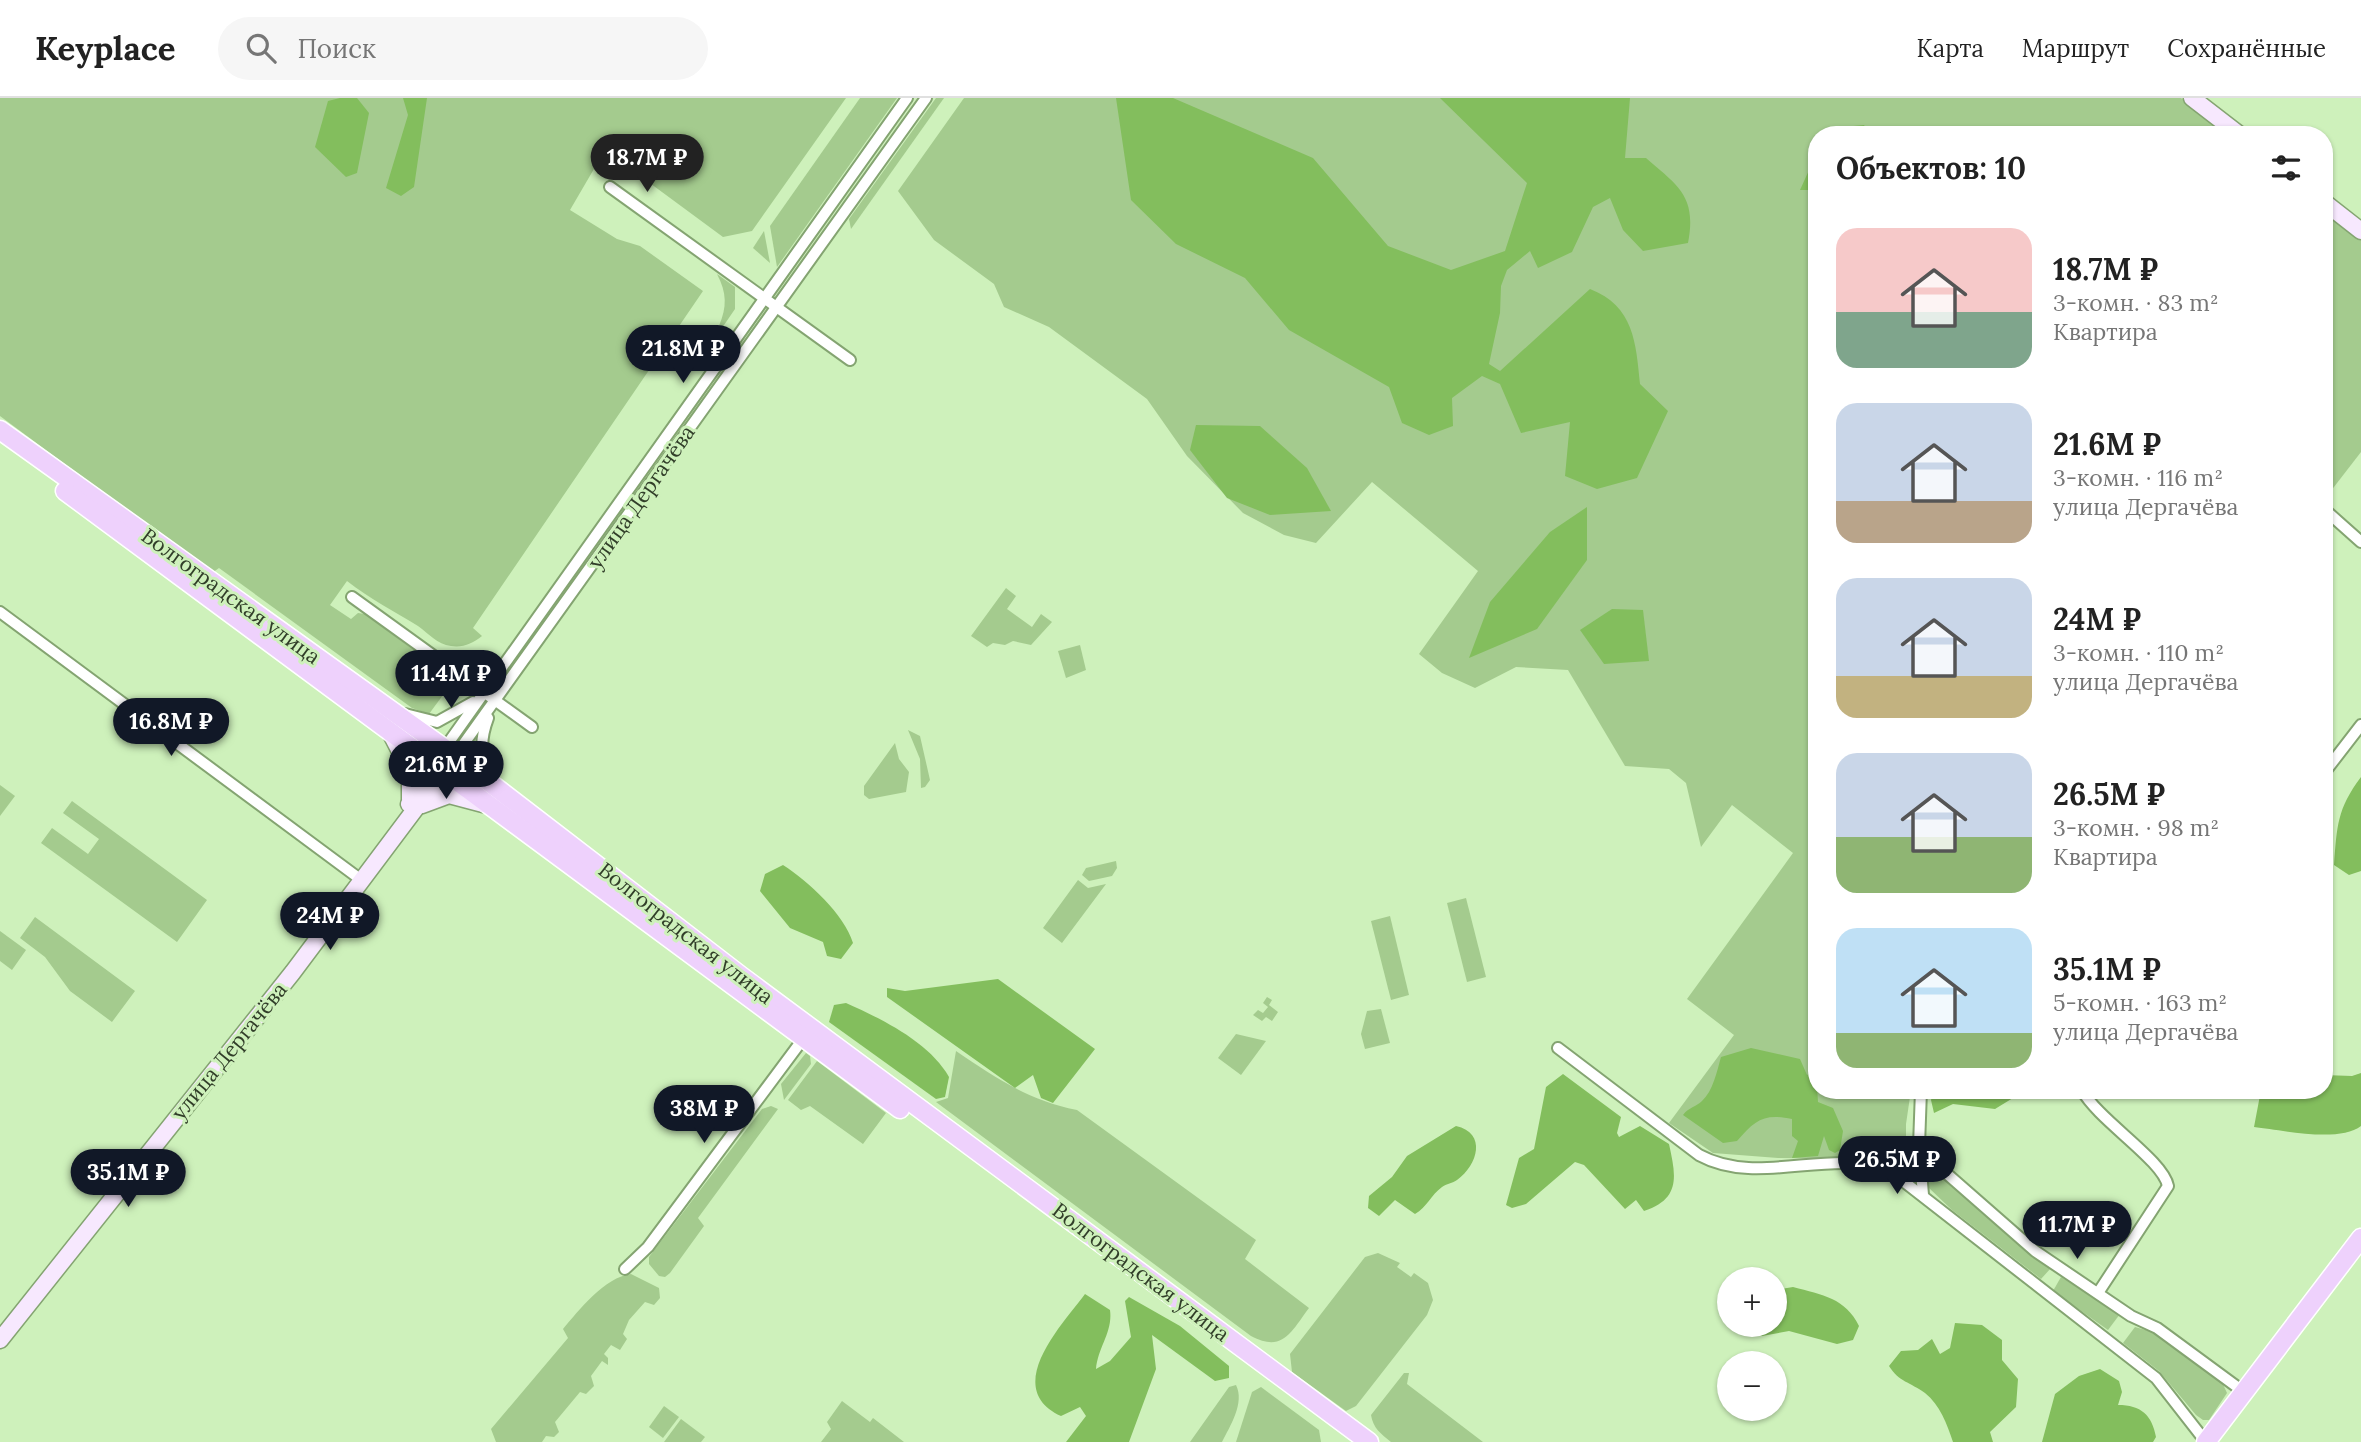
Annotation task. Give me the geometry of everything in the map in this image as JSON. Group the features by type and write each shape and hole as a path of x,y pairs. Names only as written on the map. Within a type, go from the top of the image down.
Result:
{"main road":[{"name":"Волгоградская улица","path":"0,430 386,707 444,760 803,1039 950,1138 1369,1442"},
{"name":"Волгоградская улица","path":"0,443 388,730 444,760"},
{"name":"Волгоградская улица","path":"501,803 710,954 1351,1442"},
{"path":"2206,1442 2361,1238"}],"street":[{"name":"улица Дергачёва","path":"0,1340 292,972 401,825 444,760 482,694 907,98"},
{"name":"улица Дергачёва","path":"444,760 495,703 926,98"},
{"path":"2192,98 2228,126"},
{"path":"610,187 850,360"},
{"path":"2333,209 2361,231"},
{"path":"2333,517 2361,542"},
{"path":"352,597 482,694 532,727"},
{"path":"0,612 360,879"},
{"path":"386,707 437,722 482,694"},
{"path":"495,703 481,737 481,748 501,803"},
{"path":"2333,761 2361,725"},
{"path":"388,730 410,771 413,806 445,795 501,803"},
{"path":"625,1269 648,1247 803,1039"},
{"path":"1558,1048 1699,1155 1719,1166 1742,1170 1844,1163 1871,1164 1889,1170 2155,1377 2206,1442"},
{"path":"1921,1099 1919,1146 1923,1195"},
{"path":"2088,1099 2097,1111 2160,1170 2168,1186 2098,1293"},
{"path":"1919,1146 2035,1251 2157,1328 2244,1392"}],"green space":[{"path":"0,98 846,98 752,231 723,237 605,150 570,210 617,239 640,246 703,291 473,628 482,636 464,646 441,643 347,581 330,605 351,619 358,613 365,614 454,680 429,714 412,708 219,568 212,573 0,416"},
{"path":"357,98 369,113 357,173 346,177 315,147 328,101"},
{"path":"403,98 427,98 414,187 401,196 386,188 408,115"},
{"path":"860,98 897,98 777,267 770,226"},
{"path":"936,98 944,98 851,229 849,219"},
{"path":"964,98 2181,98 2218,126 1808,126 1808,1099 1910,1099 1906,1124 1906,1167 1887,1159 1778,1158 1713,1153 1669,1123 1734,1035 1687,999 1793,853 1732,805 1701,847 1686,783 1669,769 1625,766 1568,670 1516,667 1475,688 1442,673 1419,654 1478,571 1372,482 1316,543 1284,535 1243,513 1187,456 1147,399 1049,327 1004,307 994,284 934,240 898,191"},
{"path":"1116,98 1173,98 1313,158 1388,246 1451,270 1505,251 1527,183 1440,98 1630,98 1625,158 1646,158 1682,193 1690,214 1688,243 1643,251 1623,230 1610,198 1593,207 1572,252 1538,268 1530,251 1507,270 1501,286 1500,313 1489,364 1500,371 1590,289 1605,296 1616,305 1630,328 1637,354 1640,384 1668,411 1637,478 1597,489 1565,476 1570,422 1521,433 1500,384 1482,376 1452,398 1453,426 1429,435 1402,423 1389,387 1289,330 1245,278 1176,244 1131,200"},
{"path":"1808,172 1808,190 1800,190"},
{"path":"2333,213 2361,236 2361,452 2333,488"},
{"path":"764,231 770,263 753,248"},
{"path":"717,274 735,287 735,309 722,328 719,326 725,300"},
{"path":"1196,425 1260,426 1307,468 1331,511 1270,515 1227,498 1190,450"},
{"path":"1587,507 1587,560 1537,629 1469,658 1490,602 1550,532"},
{"path":"1006,588 1016,596 1007,609 1032,627 1041,614 1052,622 1031,645 1013,641 1005,645 993,643 987,647 971,636"},
{"path":"1612,609 1643,610 1649,661 1604,664 1580,630"},
{"path":"1080,645 1086,670 1066,678 1058,651"},
{"path":"908,730 920,736 930,780 925,787 921,788 920,759"},
{"path":"895,743 899,759 909,772 906,792 869,799 864,795 864,786"},
{"path":"2361,777 2361,871 2349,875 2334,865 2336,839 2347,799"},
{"path":"0,785 15,796 0,816"},
{"path":"72,801 207,900 177,942 41,843 52,828 88,854 99,839 63,813"},
{"path":"1116,861 1117,868 1112,876 1089,881 1082,875 1086,868"},
{"path":"783,865 804,880 842,921 853,943 841,959 827,956 823,942 790,928 760,891 765,874"},
{"path":"1078,880 1088,888 1106,884 1062,943 1043,928"},
{"path":"1466,898 1486,977 1467,982 1447,903"},
{"path":"1390,916 1409,995 1391,1000 1371,921"},
{"path":"35,917 135,991 112,1022 70,991 45,957 20,938"},
{"path":"0,931 26,950 12,970 0,961"},
{"path":"998,979 1095,1049 1053,1103 1041,1098 1033,1075 1015,1088 887,997 887,988 905,991"},
{"path":"1267,997 1272,1000 1269,1005 1278,1012 1272,1021 1266,1017 1262,1021 1253,1015 1258,1010 1263,1013 1268,1007 1263,1003"},
{"path":"846,1003 889,1024 930,1053 949,1077 945,1097 936,1099 829,1022 834,1005"},
{"path":"1381,1009 1390,1043 1365,1049 1361,1034 1367,1011"},
{"path":"1236,1034 1266,1041 1241,1075 1218,1058"},
{"path":"1751,1048 1800,1059 1808,1075 1808,1099 1818,1099 1818,1102 1833,1108 1843,1131 1840,1150 1835,1153 1829,1150 1824,1136 1818,1156 1792,1158 1798,1141 1792,1136 1792,1119 1774,1117 1761,1120 1737,1141 1723,1143 1683,1115 1702,1101 1709,1092 1721,1057"},
{"path":"956,1051 1028,1094 1077,1110 1256,1240 1245,1259 1309,1308 1291,1332 1279,1341 1271,1342 1251,1336 936,1102 948,1098"},
{"path":"806,1053 810,1056 811,1064 784,1100 781,1084"},
{"path":"817,1061 886,1113 863,1144 810,1106 801,1110 788,1100"},
{"path":"2361,1073 2361,1126 2339,1134 2325,1135 2254,1127 2259,1099 2333,1099 2333,1075 2352,1076"},
{"path":"1563,1074 1621,1117 1617,1133 1619,1137 1640,1126 1669,1144 1674,1176 1670,1193 1664,1200 1644,1211 1636,1200 1625,1209 1584,1165 1575,1162 1526,1204 1512,1208 1506,1205 1519,1158 1534,1149 1546,1087"},
{"path":"2011,1099 1995,1109 1953,1104 1934,1113 1931,1100"},
{"path":"771,1106 778,1109 698,1218 704,1226 670,1273 665,1277 659,1276 649,1264 649,1257 762,1109"},
{"path":"1456,1126 1472,1135 1475,1142 1474,1158 1464,1174 1442,1187 1415,1214 1395,1200 1379,1216 1368,1208 1369,1196 1392,1177 1407,1156"},
{"path":"1926,1160 2011,1237 2051,1268 2041,1279 1952,1210 1929,1188"},
{"path":"1378,1253 1400,1263 1397,1267 1411,1277 1414,1273 1428,1283 1433,1300 1427,1315 1356,1406 1346,1411 1292,1372 1290,1354 1365,1257"},
{"path":"631,1274 659,1288 660,1298 654,1305 645,1302 629,1320 623,1334 627,1339 620,1350 611,1345 604,1354 608,1358 608,1365 602,1361 591,1376 594,1386 586,1394 580,1392 555,1422 559,1432 554,1437 546,1436 542,1442 496,1442 491,1429 568,1338 563,1329 602,1288 621,1276"},
{"path":"2061,1277 2120,1314 2108,1330 2053,1291"},
{"path":"1793,1287 1840,1303 1859,1326 1853,1340 1837,1344 1787,1331 1787,1288"},
{"path":"1085,1294 1110,1310 1109,1325 1096,1369 1110,1361 1131,1337 1125,1301 1129,1297 1180,1326 1229,1366 1229,1378 1215,1381 1152,1335 1156,1369 1129,1442 1066,1442 1086,1416 1080,1407 1061,1416 1044,1404 1036,1389 1036,1373 1051,1339"},
{"path":"1955,1323 1982,1325 2002,1340 2002,1360 2018,1379 2016,1407 1990,1432 1993,1442 1953,1442 1935,1403 1889,1366 1901,1351 1918,1350 1932,1339 1940,1354 1950,1348"},
{"path":"2135,1327 2153,1332 2221,1380 2227,1393 2209,1420 2203,1420 2196,1415 2159,1371 2123,1343"},
{"path":"2100,1369 2119,1381 2122,1392 2118,1405 2139,1409 2148,1417 2156,1437 2153,1442 2042,1442 2055,1394 2079,1376"},
{"path":"1404,1373 1409,1373 1407,1384 1483,1442 1391,1442 1384,1436 1371,1415"},
{"path":"1236,1385 1238,1407 1222,1442 1190,1442 1229,1387"},
{"path":"1261,1387 1319,1430 1321,1442 1236,1442 1252,1392"},
{"path":"842,1401 870,1422 873,1418 904,1442 821,1442 831,1429 827,1422"},
{"path":"664,1406 679,1417 663,1438 649,1427"},
{"path":"681,1419 705,1437 701,1442 664,1442"}]}
